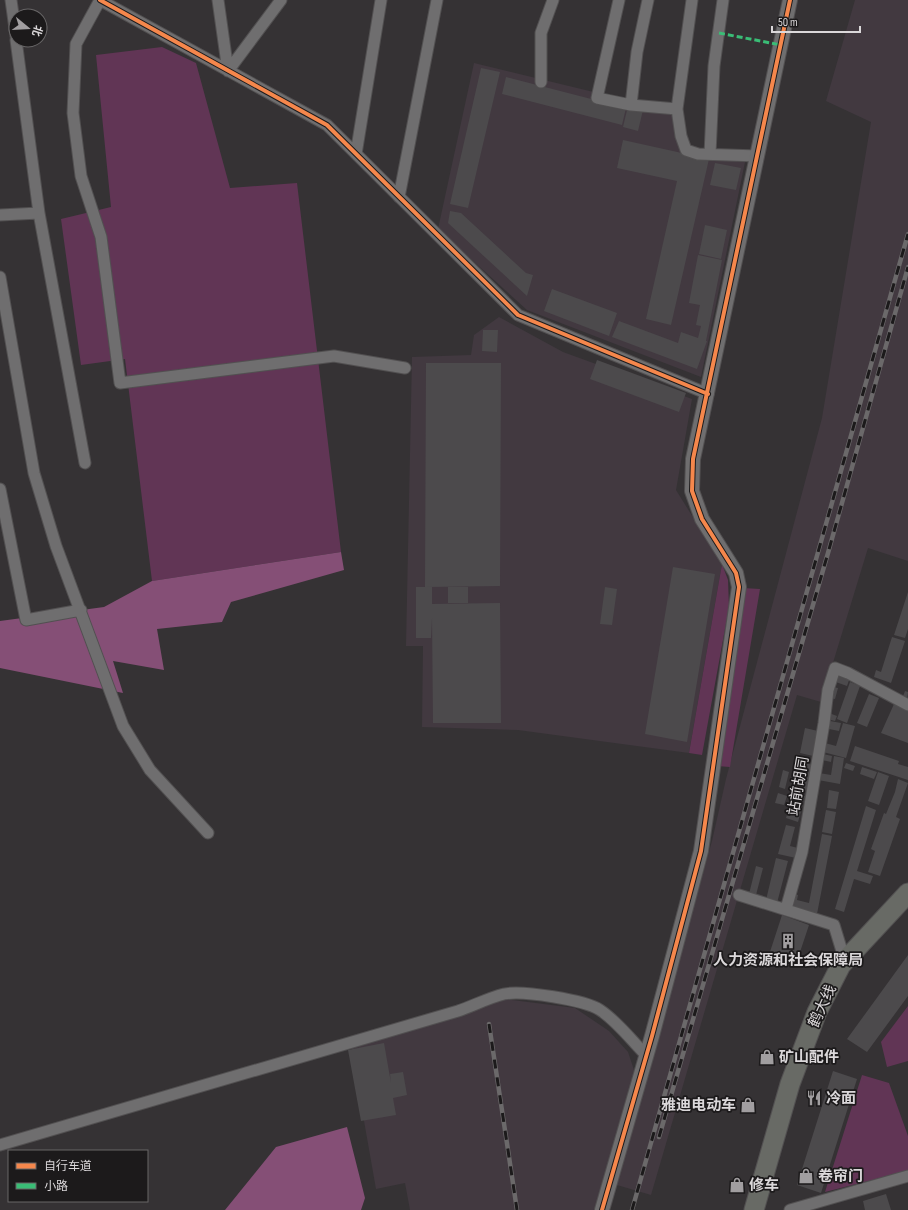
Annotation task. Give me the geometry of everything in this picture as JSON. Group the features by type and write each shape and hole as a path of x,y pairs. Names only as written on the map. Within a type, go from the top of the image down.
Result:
{"highway":[{"name":"鹤大线","path":"754,1210 790,1084 817,1012 845,961 908,893"}],"street":[{"path":"405,368 334,356 120,383 101,237 81,176 73,113 76,44 100,0 327,125 518,316 708,394"},
{"path":"218,0 228,71"},
{"path":"228,71 281,0"},
{"path":"356,154 381,0"},
{"path":"399,197 437,0"},
{"path":"541,82 541,33 553,0"},
{"path":"619,0 597,98 631,105 677,109"},
{"path":"631,105 637,52 648,0"},
{"path":"692,0 677,109 680,136 686,150 698,154 758,156"},
{"path":"710,154 714,66 723,0"},
{"path":"602,1210 646,1055 701,851 739,587 736,573 702,519 692,491 694,459 790,0"},
{"path":"17,48 39,213 85,463"},
{"path":"0,215 39,213"},
{"path":"0,277 34,473 56,546 123,726 150,770 208,833"},
{"path":"0,489 26,620 81,610"},
{"name":"站前胡同","path":"786,909 802,852 824,723 828,690 835,668 848,673 908,705"},
{"path":"739,895 834,925 845,961"},
{"path":"0,1145 458,1011 505,994 535,994 575,1001 599,1009 615,1022 646,1055"},
{"path":"790,1210 908,1176"}],"shaded area":[{"path":"855,0 908,0 908,561 868,548 821,702 797,695 651,1195 617,1185 712,841 726,779 822,418 871,122 826,101"},
{"path":"162,47 196,63 230,188 297,183 341,552 152,581 125,359 81,365 61,219 111,207 96,55"},
{"path":"474,63 672,111 682,152 722,160 745,162 701,377 527,310 438,229"},
{"path":"499,317 563,352 692,399 676,490 722,564 689,753 518,730 422,727 423,646 406,646 412,357 471,355 474,335"},
{"path":"341,552 344,570 231,602 222,622 157,629 164,670 113,661 123,693 0,668 0,621 104,607 152,581"},
{"path":"722,564 728,580 729,607 702,755 689,753"},
{"path":"743,588 760,589 730,767 717,766"},
{"path":"504,999 575,1008 609,1031 628,1052 634,1070 633,1081 596,1210 410,1210 405,1183 376,1189 351,1047"},
{"path":"908,1006 908,1061 887,1067 881,1042"},
{"path":"862,1075 889,1083 908,1136 908,1171 825,1192"},
{"path":"347,1127 365,1198 361,1210 225,1210 276,1147"}],"building":[{"path":"481,68 500,72 468,208 450,204"},
{"path":"506,77 626,108 622,125 502,94"},
{"path":"628,106 643,110 638,131 623,127"},
{"path":"623,140 709,159 671,325 646,319 677,181 617,168"},
{"path":"715,163 741,168 736,190 710,185"},
{"path":"450,211 461,213 526,273 533,275 527,296 448,223"},
{"path":"705,225 727,230 721,259 699,254"},
{"path":"698,255 722,260 707,341 697,369 612,337 619,321 678,343 681,332 698,338 701,326 696,325 700,305 689,303"},
{"path":"552,289 617,313 609,336 544,311"},
{"path":"483,330 498,330 497,352 482,351"},
{"path":"597,360 686,393 679,412 590,379"},
{"path":"426,363 501,363 500,586 427,587 432,587 432,604 500,603 501,723 433,723 432,618 431,638 416,638 416,587 425,587"},
{"path":"673,567 715,574 687,742 645,734"},
{"path":"448,587 468,587 468,603 448,603"},
{"path":"605,587 617,589 612,625 600,624"},
{"path":"908,592 908,629 905,638 894,635"},
{"path":"892,637 905,641 891,683 874,677 876,670 881,672"},
{"path":"836,672 850,677 847,686 833,681"},
{"path":"850,682 860,686 847,723 837,719"},
{"path":"832,687 838,688 835,699 829,698"},
{"path":"905,691 908,692 907,700 902,699"},
{"path":"869,694 879,698 867,727 857,723"},
{"path":"894,704 908,710 908,743 881,733"},
{"path":"829,713 837,716 835,721 827,719"},
{"path":"830,721 841,723 839,731 829,729"},
{"path":"843,723 855,726 846,758 823,752 825,743 836,746"},
{"path":"805,728 818,731 813,756 800,753"},
{"path":"855,746 899,761 898,764 908,767 908,780 850,761"},
{"path":"823,754 832,756 831,762 822,760"},
{"path":"834,756 844,758 840,784 818,780 819,773 831,775"},
{"path":"801,762 813,765 807,791 795,788"},
{"path":"846,763 855,766 853,771 844,768"},
{"path":"862,767 877,772 874,779 860,774"},
{"path":"783,770 789,772 785,789 779,787"},
{"path":"878,772 889,776 879,805 868,801"},
{"path":"898,779 908,783 896,817 900,819 880,876 868,872 875,851 871,849 884,813 886,814 895,792"},
{"path":"829,790 839,792 836,809 827,808"},
{"path":"794,792 805,796 798,822 786,818"},
{"path":"778,793 787,796 784,805 775,803"},
{"path":"866,806 876,810 857,871 873,876 870,884 854,879 844,912 835,909"},
{"path":"826,810 836,812 832,834 822,832"},
{"path":"786,825 795,827 790,846 798,848 796,858 778,854"},
{"path":"822,834 832,836 817,914 791,906 794,894 798,895 797,900 809,903"},
{"path":"776,858 788,861 777,903 766,900"},
{"path":"756,866 763,868 756,895 749,894"},
{"name":"人力资源和社会保障局","path":"782,915 809,925 795,967 768,958"},
{"path":"908,955 908,996 867,1052 847,1039"},
{"path":"384,1043 391,1083 390,1074 403,1072 407,1095 393,1098 396,1115 361,1121 348,1050"},
{"path":"833,1071 857,1079 821,1193 797,1185"},
{"path":"886,1194 891,1210 865,1210 863,1201"}],"railway":[{"path":"632,1210 908,234"},
{"path":"659,1137 828,553 908,267"},
{"path":"489,1024 517,1210"}],"marked path":[{"path":"719,33 781,45"}],"cycle path":[{"path":"100,0 327,125 518,315 708,394"},
{"path":"602,1210 652,1036 701,851 739,587 736,573 702,519 692,491 693,459 790,0"}],"place":[{"name":"人力资源和社会保障局","path":"788,941"},
{"name":"矿山配件","path":"767,1057"},
{"name":"冷面","path":"814,1098"},
{"name":"雅迪电动车","path":"748,1105"},
{"name":"卷帘门","path":"806,1176"},
{"name":"修车","path":"737,1185"}]}
